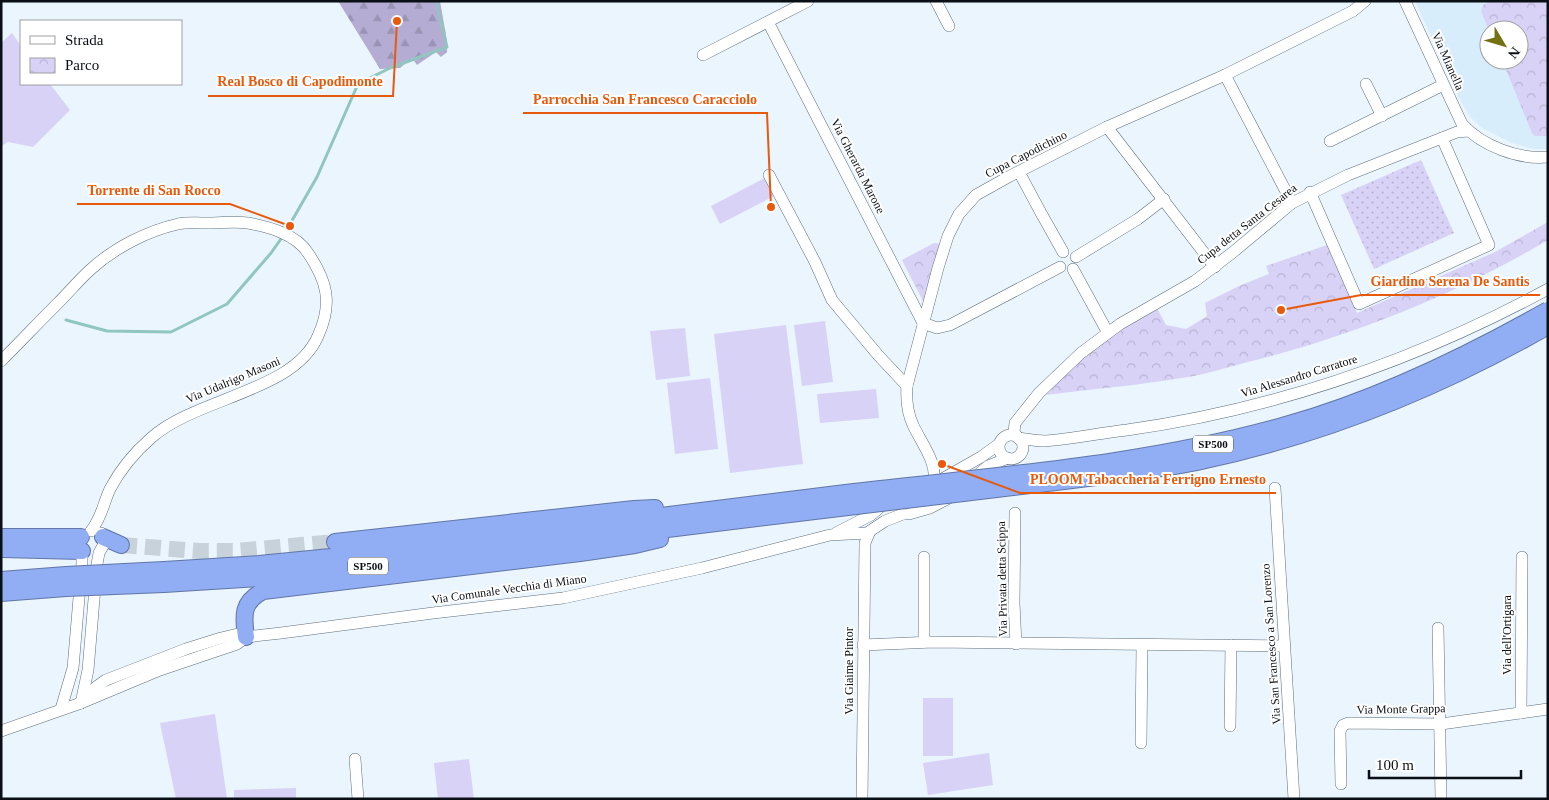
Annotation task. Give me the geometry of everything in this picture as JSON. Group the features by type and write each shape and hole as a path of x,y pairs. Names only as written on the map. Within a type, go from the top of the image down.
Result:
{"highway":[{"name":"SP500","path":"857,506 1145,457 1240,438 1288,425 1334,410 1424,374 1485,345 1548,310"},
{"name":"SP500","path":"1,580 66,575 258,578 334,570 747,512 857,506 1147,470 1243,451 1338,423 1430,387 1474,366 1548,326"},
{"path":"335,542 634,509 747,512"},
{"path":"246,637 244,619 247,604 252,596 263,591 635,545 747,512"},
{"path":"1,538 87,541 121,545"},
{"path":"1,549 87,541"},
{"name":"SP500","path":"1,593 164,577"}],"street":[{"path":"703,55 808,1"},
{"path":"936,1 949,26"},
{"name":"Cupa Capodichino","path":"932,482 936,472 912,423 906,400 907,386 948,236 959,214 976,195 1107,127 1225,76 1353,11 1365,1"},
{"name":"Via Mianella","path":"1405,1 1458,116 1468,131"},
{"name":"Via Gherarda Marone","path":"768,22 923,322"},
{"path":"1225,76 1292,203"},
{"path":"1366,84 1382,116"},
{"path":"1330,141 1444,85"},
{"path":"1107,127 1215,267"},
{"path":"1468,131 1508,152 1525,157 1548,157"},
{"name":"Cupa detta Santa Cesarea","path":"1018,438 1014,432 1014,423 1037,395 1081,353 1108,333 1161,300 1188,286 1215,267 1292,203 1348,174 1458,132 1468,131"},
{"path":"1310,192 1359,304 1489,245 1442,138"},
{"path":"1019,172 1063,252"},
{"path":"769,175 815,262 832,300 907,386"},
{"path":"1076,257 1138,219 1164,199"},
{"name":"Via Udalrigo Masoni","path":"1,361 91,269 119,248 144,236 179,224 240,222 266,226 299,242 318,267 326,289 326,313 319,335 313,346 298,364 277,377 183,416 152,437 138,450 117,477 110,490 100,519 87,541"},
{"path":"1070,251 1076,257 1077,263 1073,269 1065,270 1060,267 1058,259 1063,252 1070,251"},
{"path":"923,322 937,328 950,325 1060,267"},
{"path":"1073,269 1108,333"},
{"name":"Via Alessandro Carratore","path":"1018,438 1043,441 1171,423 1234,410 1316,387 1376,367 1440,342 1548,289"},
{"path":"1011,435 1018,438 1022,444 1021,452 1016,457 1008,458 1001,454 999,444 1004,437 1011,435"},
{"name":"Via Alessandro Carratore","path":"1021,452 1043,441"},
{"name":"Via Comunale Vecchia di Miano","path":"830,536 857,506 871,515 887,500 887,494 893,484 903,480 913,483 932,482 952,474 999,444"},
{"name":"Via Comunale Vecchia di Miano","path":"81,703 96,687 106,680 178,652 238,634 246,637 563,598 702,568 830,536 865,536 885,520 921,512 942,503 962,489 988,466 1008,458"},
{"path":"887,500 893,510 906,514 918,506 920,502 920,491 913,483"},
{"name":"Via San Francesco a San Lorenzo","path":"1275,488 1294,799"},
{"name":"Via Giaime Pintor","path":"857,506 859,525 865,536 862,799"},
{"name":"Via Privata detta Scippa","path":"1014,513 1016,644"},
{"path":"61,710 72,668 87,541"},
{"path":"81,703 88,670 95,581 87,541"},
{"path":"924,557 924,642"},
{"name":"Via dell'Ortigara","path":"1521,713 1522,557"},
{"path":"1438,628 1441,799"},
{"name":"Via Comunale Vecchia di Miano","path":"1,730 81,703 160,670 237,644 246,637"},
{"name":"Via Privata detta Scippa","path":"863,646 924,642 1284,646"},
{"path":"1141,743 1142,645"},
{"path":"1230,645 1230,726"},
{"path":"72,668 81,703"},
{"path":"88,670 92,678 98,681 106,680"},
{"name":"Via Monte Grappa","path":"1341,784 1340,731 1348,723 1441,724 1548,710"},
{"path":"355,760 358,799"}],"shaded area":[{"path":"1415,1 1548,1 1548,149 1533,149 1512,143 1482,128 1470,117 1460,100"}],"green space":[{"path":"338,1 440,1 447,52 441,57 436,52 417,65 412,58 400,68 380,69"},
{"path":"1491,1 1548,1 1548,136 1535,136 1532,133 1506,70 1529,70 1529,20 1485,20 1481,11 1483,5"},
{"path":"12,33 20,45 20,85 51,85 70,110 33,147 8,142 1,146 1,43"},
{"path":"1421,160 1454,233 1374,269 1341,195"},
{"path":"765,178 774,196 720,224 711,206"},
{"path":"1548,222 1548,240 1512,260 1438,297 1323,341 1284,353 1188,377 1046,395 1073,367 1111,335 1157,308 1166,325 1186,329 1207,316 1205,303 1269,274 1266,266 1327,245 1357,313 1495,252"},
{"path":"934,243 941,244 924,303 902,260"},
{"path":"825,321 833,382 802,386 794,325"},
{"path":"786,325 803,464 730,473 714,334"},
{"path":"685,328 690,376 656,380 650,331"},
{"path":"710,378 718,449 675,454 667,383"},
{"path":"876,389 879,418 820,423 817,394"},
{"path":"923,698 953,698 953,756 923,756"},
{"path":"215,714 227,799 176,799 160,723"},
{"path":"989,753 993,785 928,795 923,763"},
{"path":"469,759 474,799 438,799 434,763"},
{"path":"296,788 296,799 234,799 234,790"}],"waterway":[{"path":"286,231 317,177 358,84 390,68 447,47 436,1"},
{"path":"66,320 107,331 171,332 227,304 271,253 283,236"}],"tunnel":[{"path":"121,545 199,551 236,551 335,542"}],"place":[{"name":"Real Bosco di Capodimonte","path":"397,21"},
{"name":"Parrocchia San Francesco Caracciolo","path":"771,207"},
{"name":"Torrente di San Rocco","path":"290,226"},
{"name":"Giardino Serena De Santis","path":"1281,310"},
{"name":"PLOOM Tabaccheria Ferrigno Ernesto","path":"942,464"}]}
